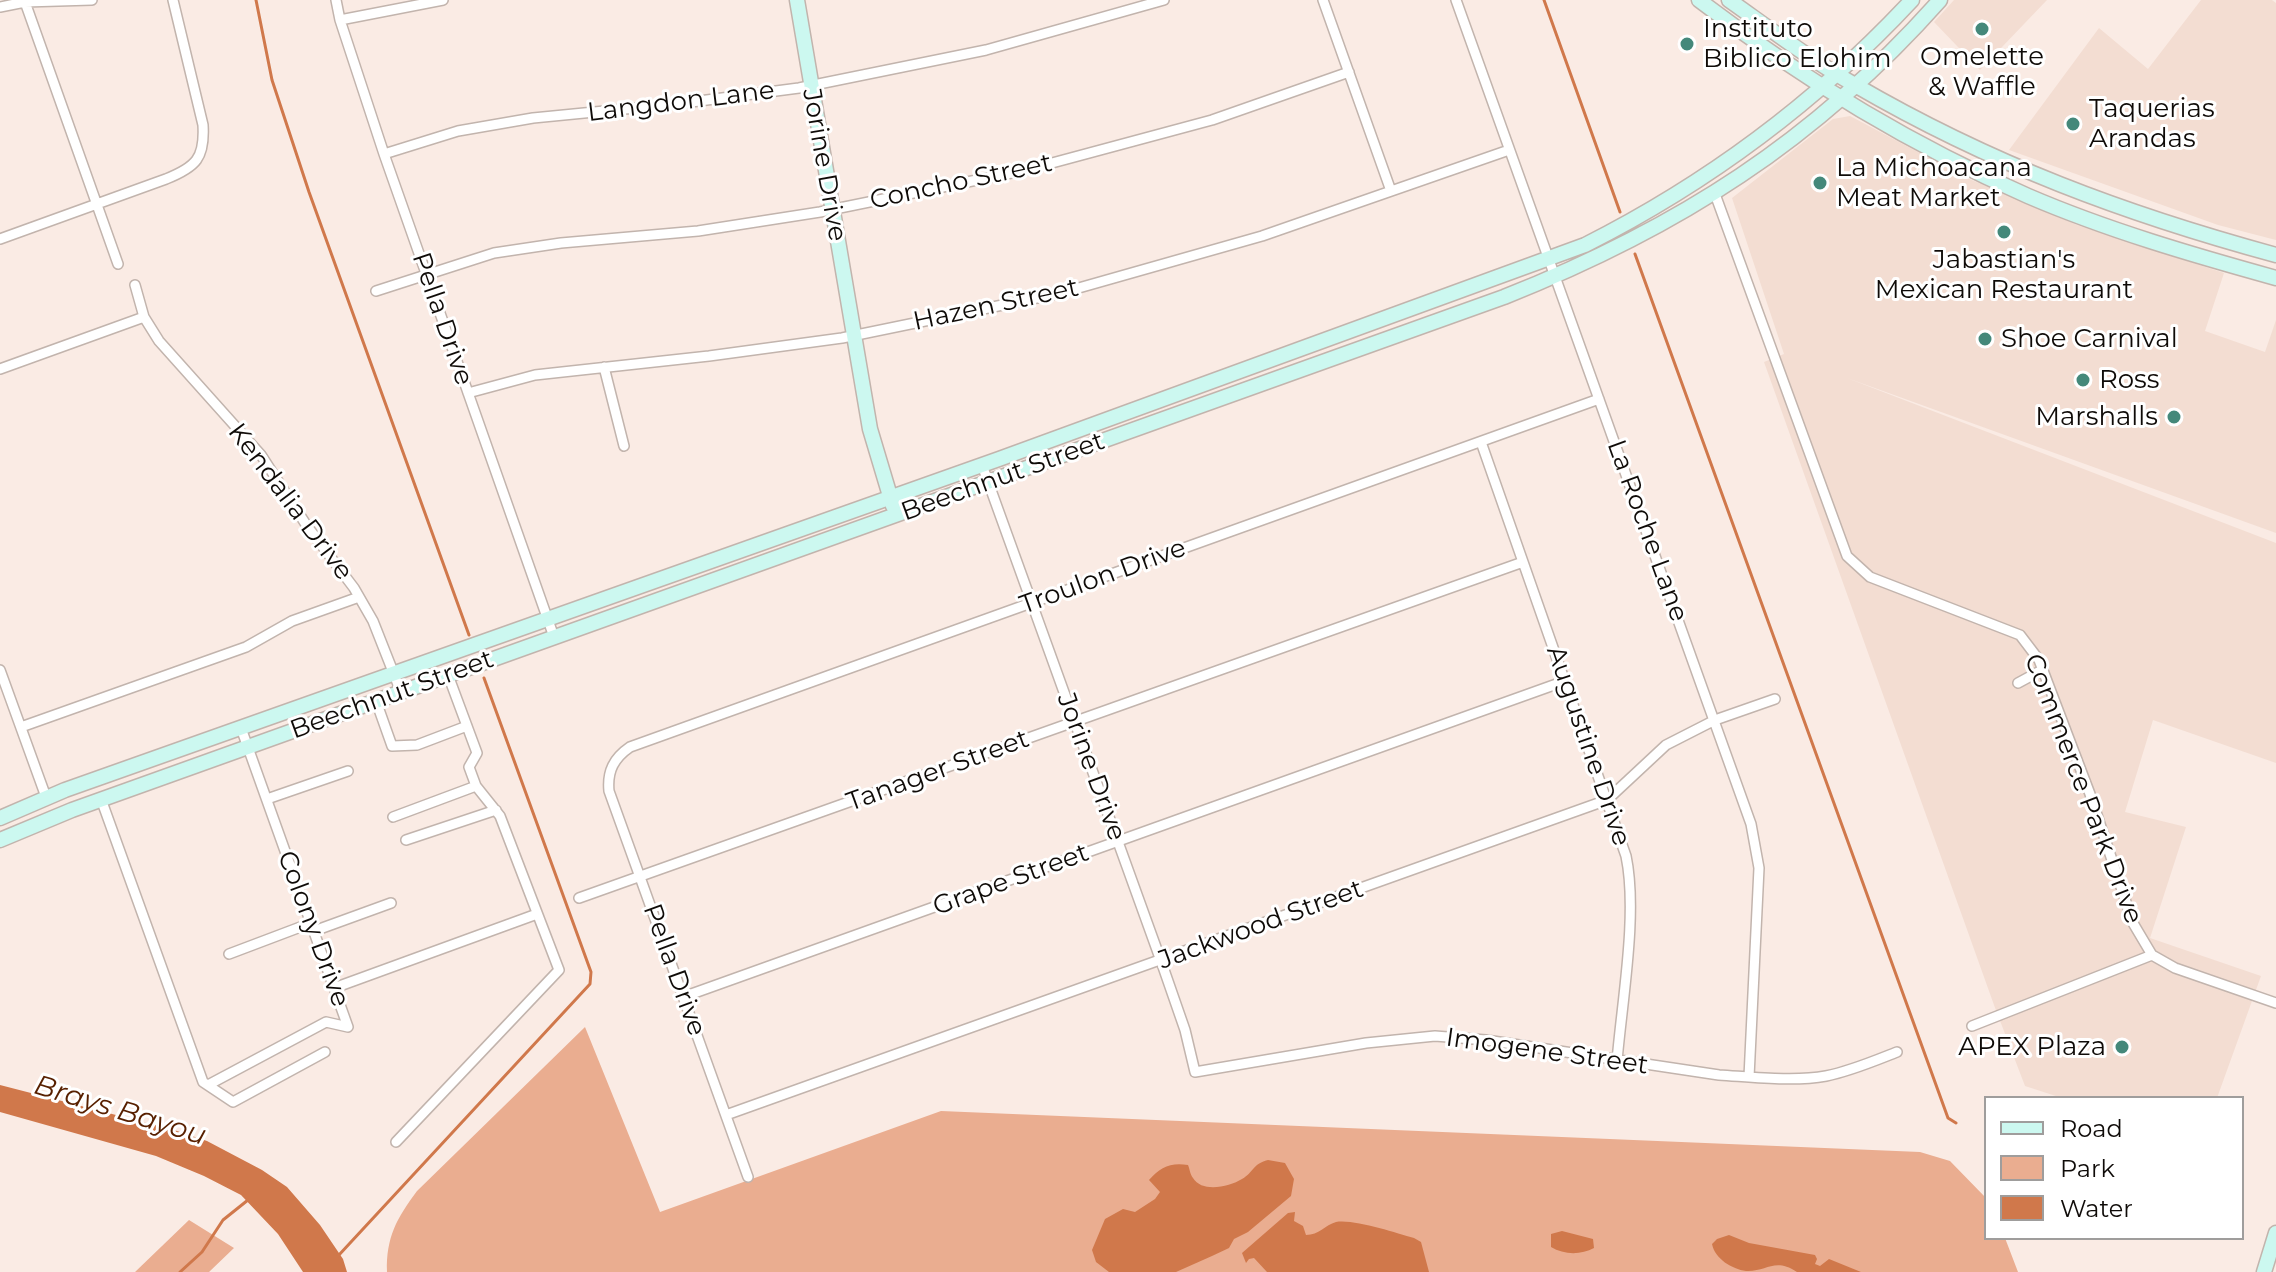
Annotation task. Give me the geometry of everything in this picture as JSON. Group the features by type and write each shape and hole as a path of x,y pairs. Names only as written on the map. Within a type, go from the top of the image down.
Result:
{"main road":[{"name":"Jorine Drive","path":"797,0 870,429 896,515"},
{"path":"1699,0 1771,55 1841,100 2028,196 2093,221 2276,278"},
{"path":"1729,0 1837,75 1973,149 2104,202 2276,255"},
{"name":"Beechnut Street","path":"0,818 46,797 1549,260 1614,231 1746,150 1837,75 1912,0"},
{"name":"Beechnut Street","path":"0,840 123,791 1555,277 1615,250 1715,194 1794,139 1857,86 1940,0"},
{"path":"2230,265 2235,244"},
{"path":"1370,325 1376,343"},
{"path":"1167,398 1173,416"},
{"path":"718,558 724,577"},
{"path":"117,772 123,791"},
{"path":"2264,1272 2276,1233"}],"street":[{"path":"0,7 25,2 92,0"},
{"path":"0,239 180,173 191,167 202,152 203,125 173,0"},
{"name":"Pella Drive","path":"336,0 384,154 554,637"},
{"path":"340,20 443,0"},
{"name":"Langdon Lane","path":"384,154 458,131 533,118 676,104 811,85 986,50 1164,0"},
{"path":"1323,0 1391,191"},
{"name":"La Roche Lane","path":"1456,0 1715,720 1758,848 1749,1077"},
{"path":"25,2 118,264"},
{"name":"Concho Street","path":"376,291 494,253 561,243 698,231 833,210 1026,170 1212,120 1349,72"},
{"name":"Hazen Street","path":"468,393 535,375 853,336 1061,293 1262,236 1509,150"},
{"name":"Commerce Park Drive","path":"1715,194 1847,556 1870,577 2020,635 2039,660 2090,794 2133,923 2152,955 2175,968 2276,1003"},
{"name":"Kendalia Drive","path":"135,285 144,317 159,341 261,455 307,526 359,597 373,621 401,692"},
{"path":"0,369 144,317"},
{"path":"604,367 624,446"},
{"name":"Troulon Drive","path":"613,764 630,747 1599,399"},
{"name":"Augustine Drive","path":"1481,442 1629,870 1629,924 1617,1061"},
{"name":"Jorine Drive","path":"982,465 1161,961 1185,1030 1195,1072"},
{"name":"Tanager Street","path":"579,898 1523,562"},
{"path":"21,727 246,647 292,621 359,597"},
{"path":"0,670 46,797"},
{"path":"2018,683 2042,670"},
{"path":"396,1142 559,970 496,810 476,786 469,767 477,753 448,675"},
{"name":"Grape Street","path":"683,997 1565,681"},
{"name":"Jackwood Street","path":"726,1115 1607,800 1663,747 1715,720 1775,699"},
{"path":"376,701 392,746 417,745 467,726"},
{"name":"Colony Drive","path":"208,1085 326,1022 348,1027 241,728"},
{"name":"Pella Drive","path":"613,764 609,773 609,791 748,1177"},
{"path":"267,799 348,771"},
{"path":"393,817 476,786"},
{"path":"101,799 203,1082 233,1102 325,1052"},
{"path":"406,840 496,810"},
{"path":"229,954 391,903"},
{"path":"334,988 537,914"},
{"path":"1972,1026 2152,955"},
{"name":"Imogene Street","path":"1195,1072 1366,1043 1435,1036 1486,1040 1617,1061 1749,1077 1821,1077 1847,1071 1897,1052"}],"shaded area":[{"path":"1954,0 2047,0 1980,70 1934,22"},
{"path":"2201,0 2272,0 2276,3 2276,240 2218,225 2009,150 2099,28 2148,69"},
{"path":"1850,116 1967,178 2077,225 2224,273 2205,331 2265,352 2276,320 2276,533 1847,378 2276,543 2276,763 2153,720 2125,812 2186,827 2150,938 2261,976 2218,1096 2056,1096 2025,1086 1764,362 1784,354 1732,198 1833,119"}],"green space":[{"path":"585,1027 660,1212 941,1111 1920,1152 1950,1161 1984,1196 1984,1240 2006,1240 2018,1272 387,1272 388,1248 394,1228 417,1191"},
{"path":"189,1220 234,1248 209,1272 135,1272"}],"water":[{"path":"0,1085 174,1130 207,1141 262,1170 287,1187 320,1225 343,1259 347,1272 303,1272 278,1234 241,1195 204,1176 156,1156 0,1112"},
{"path":"1268,1160 1285,1163 1294,1179 1291,1196 1248,1232 1234,1239 1229,1248 1176,1272 1109,1272 1096,1262 1092,1250 1105,1219 1123,1209 1135,1212 1155,1199 1160,1192 1149,1180 1162,1169 1176,1164 1188,1165 1197,1183 1216,1187 1237,1182"},
{"path":"1295,1212 1294,1221 1303,1226 1306,1235 1336,1222 1344,1222 1364,1224 1414,1238 1421,1242 1429,1272 1267,1272 1254,1258 1246,1263 1242,1253 1288,1213"},
{"path":"1562,1231 1593,1239 1594,1248 1572,1253 1551,1247 1551,1234"},
{"path":"1729,1235 1749,1243 1815,1255 1815,1264 1820,1266 1829,1259 1861,1272 1797,1272 1776,1265 1753,1271 1741,1270 1725,1262 1712,1244"}],"waterway":[{"path":"256,0 272,80 309,192 469,635"},
{"path":"1544,0 1620,212"},
{"path":"1635,254 1948,1118 1956,1123"},
{"path":"338,1256 590,984 591,972 484,678"},
{"path":"180,1272 202,1252 223,1220 248,1200"}],"place":[{"name":"Omelette & Waffle","path":"1982,29"},
{"name":"Instituto Biblico Elohim","path":"1687,44"},
{"name":"Taquerias Arandas","path":"2073,124"},
{"name":"La Michoacana Meat Market","path":"1820,183"},
{"name":"Jabastian's Mexican Restaurant","path":"2004,232"},
{"name":"Shoe Carnival","path":"1985,339"},
{"name":"Ross","path":"2083,380"},
{"name":"Marshalls","path":"2174,417"},
{"name":"APEX Plaza","path":"2122,1047"}],"water label":[{"name":"Brays Bayou","path":"120,1111"}]}
